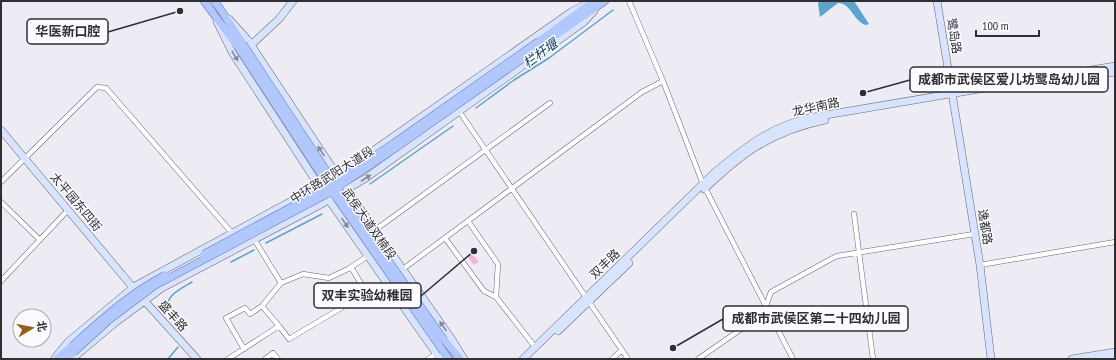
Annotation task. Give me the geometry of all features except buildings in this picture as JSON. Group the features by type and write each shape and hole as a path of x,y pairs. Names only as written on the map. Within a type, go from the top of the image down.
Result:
{"main road":[{"name":"武侯大道双楠段","path":"204,1 240,45 343,196 444,340 460,359"},
{"name":"武侯大道双楠段","path":"215,1 240,45 336,197 440,354 450,359"},
{"path":"251,46 279,19 293,1"},
{"name":"中环路武阳大道段","path":"56,359 72,352 109,320 154,286 327,194 394,150 595,3 605,1"},
{"name":"鹭岛路","path":"937,1 953,96"},
{"path":"72,352 167,285 329,200 366,178 584,22 595,3"},
{"path":"56,359 68,342 152,276 337,175 571,12 595,3"},
{"path":"220,9 251,46 346,189 451,338 464,359"},
{"path":"210,10 232,52 319,186 440,354"},
{"name":"中环路武阳大道段","path":"66,359 135,290 149,284 324,190 540,43"},
{"path":"953,96 1115,66"},
{"path":"953,96 1115,72"},
{"name":"龙华南路","path":"704,186 754,147 798,127 816,122 953,96"},
{"name":"逸都路","path":"953,96 980,265 991,359"},
{"name":"太平园东四街","path":"1,130 135,290"},
{"name":"双丰路","path":"529,359 704,186"},
{"name":"盛丰路","path":"135,290 197,359"},
{"name":"双丰路","path":"523,359 588,300"},
{"path":"1072,359 1115,352"},
{"path":"1104,359 1115,357"}],"street":[{"path":"629,1 664,81 704,186 793,359"},
{"path":"403,270 642,92 664,81"},
{"path":"1,182 97,87 106,88 232,233"},
{"path":"375,230 550,103"},
{"path":"459,110 628,359"},
{"path":"1,202 40,240"},
{"path":"1,280 68,210"},
{"path":"854,214 872,359"},
{"path":"468,221 498,264 496,297"},
{"path":"698,359 763,314 771,292 830,259 974,234"},
{"path":"445,238 484,291 496,297 535,347"},
{"path":"254,239 281,283"},
{"path":"980,265 1115,242"},
{"path":"244,349 226,318 244,308 250,314 262,306 281,283 302,274 329,278 368,256"},
{"path":"262,306 289,339 358,298 363,287 350,267"},
{"path":"228,359 279,326"},
{"path":"612,359 622,350"},
{"path":"265,359 273,353 278,359"},
{"path":"428,359 440,354"}],"shaded area":[{"path":"472,253 479,262 474,265 467,256"}],"water":[{"path":"820,1 854,1 869,24 866,25 862,23 846,6 838,3 820,17 818,3"}],"waterway":[{"name":"栏杆堰","path":"476,108 514,80 549,58 613,10"},
{"name":"栏杆堰","path":"370,184 453,126"},
{"name":"栏杆堰","path":"266,243 322,214"},
{"name":"栏杆堰","path":"231,262 254,250"},
{"name":"栏杆堰","path":"180,324 170,312 168,302 170,297 178,290 192,282"},
{"name":"栏杆堰","path":"168,359 178,347"}],"place":[{"name":"华医新口腔","path":"180,11"},
{"name":"成都市武侯区爱儿坊鹭岛幼儿园","path":"863,93"},
{"name":"双丰实验幼稚园","path":"474,251"},
{"name":"成都市武侯区第二十四幼儿园","path":"673,348"}]}
